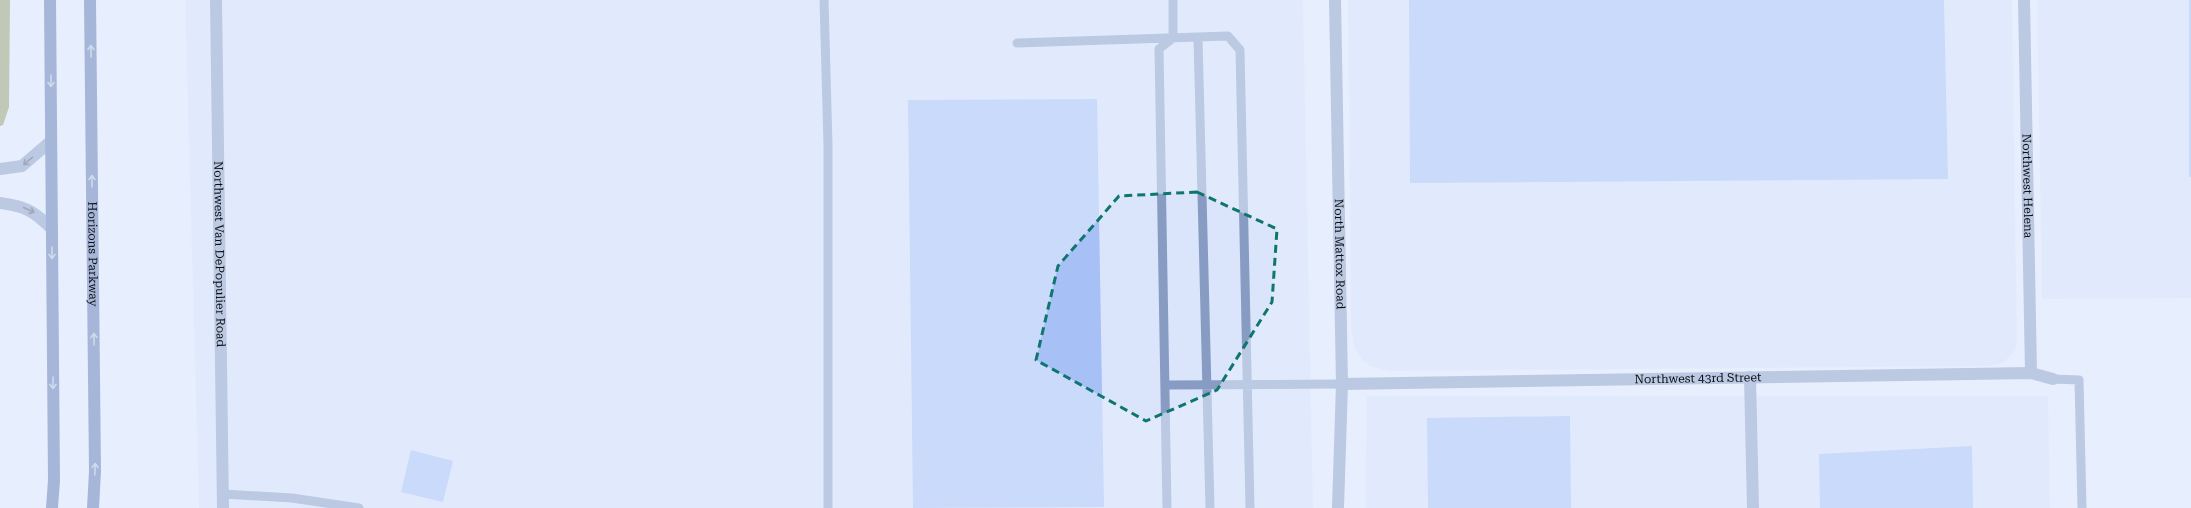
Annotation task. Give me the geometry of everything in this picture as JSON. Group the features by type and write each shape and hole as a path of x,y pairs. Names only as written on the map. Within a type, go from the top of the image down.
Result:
{"main road":[{"path":"50,0 54,480 52,508"},
{"name":"Horizons Parkway","path":"90,0 95,470 93,508"}],"street":[{"name":"Northwest Van DePopulier Road","path":"216,0 223,508"},
{"name":"North Mattox Road","path":"1334,0 1342,384 1338,508"},
{"name":"Northwest Helena","path":"2024,0 2031,373"},
{"path":"0,169 22,166 51,141"},
{"path":"0,203 18,205 35,212 52,230"},
{"name":"Northwest 43rd Street","path":"1342,384 2031,373 2053,379"},
{"path":"1750,377 1753,508"}],"lane":[{"path":"824,0 828,145 828,508"},
{"path":"1173,0 1173,38"},
{"path":"1017,43 1228,36 1240,50 1250,508"},
{"path":"1167,508 1159,49 1173,38"},
{"path":"1198,38 1210,508"},
{"path":"2053,379 2079,380 2082,508"},
{"path":"1164,385 1342,384"},
{"path":"223,494 292,498 359,508"}],"highlighted area":[{"path":"1197,192 1277,229 1272,302 1217,390 1146,421 1036,360 1058,266 1119,196"}],"shaded area":[{"path":"0,0 10,0 9,107 3,125 0,126"},
{"path":"185,0 1303,0 1313,508 199,508"},
{"path":"1348,0 2012,0 2017,343 2015,351 2004,362 1991,366 1390,371 1370,366 1362,360 1354,346 1351,327"},
{"path":"2037,0 2191,0 2191,298 2042,299"},
{"path":"1367,396 2048,396 2050,508 1365,508"}],"building":[{"path":"1409,0 1944,0 1948,179 1410,183"},
{"path":"2189,0 2191,0 2191,177 2189,177"},
{"path":"1097,99 1104,507 913,508 908,100"},
{"path":"1570,416 1571,508 1428,508 1427,418"},
{"path":"1972,446 1973,508 1820,508 1819,454"},
{"path":"411,450 453,461 443,502 401,492"}]}
